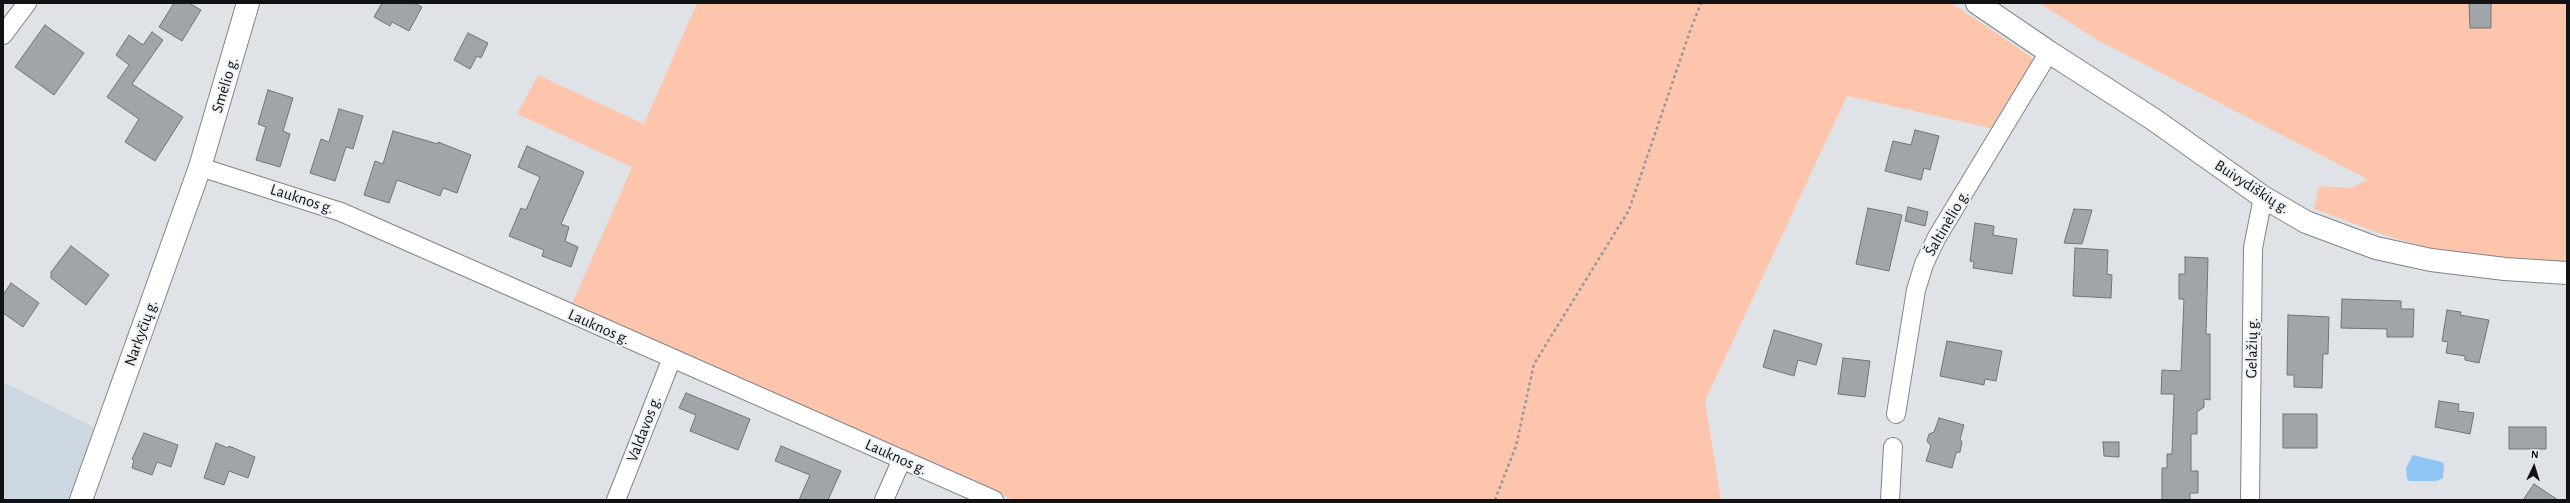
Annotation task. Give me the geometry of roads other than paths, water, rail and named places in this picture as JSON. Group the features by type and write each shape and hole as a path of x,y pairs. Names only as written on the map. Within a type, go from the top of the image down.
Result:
{"main road":[{"name":"Smėlio g.","path":"200,167 248,3"},
{"name":"Buivydiškių g.","path":"1977,3 2048,52 2153,119 2263,196 2306,222 2376,248 2468,265 2567,273"},
{"name":"Narkyčių g.","path":"81,500 200,167"}],"street":[{"path":"3,35 27,3"},
{"name":"Šaltinėlio g.","path":"1896,414 1916,290 1924,264 1937,237 2048,52"},
{"name":"Lauknos g.","path":"200,167 341,212 994,500"},
{"name":"Gelažių g.","path":"2250,500 2253,248 2263,196"},
{"name":"Valdavos g.","path":"616,500 672,358"},
{"path":"1890,500 1892,447"},
{"path":"884,500 902,459"}],"water":[{"path":"2413,455 2442,462 2444,465 2443,478 2436,481 2409,481 2407,478 2406,468"}]}
